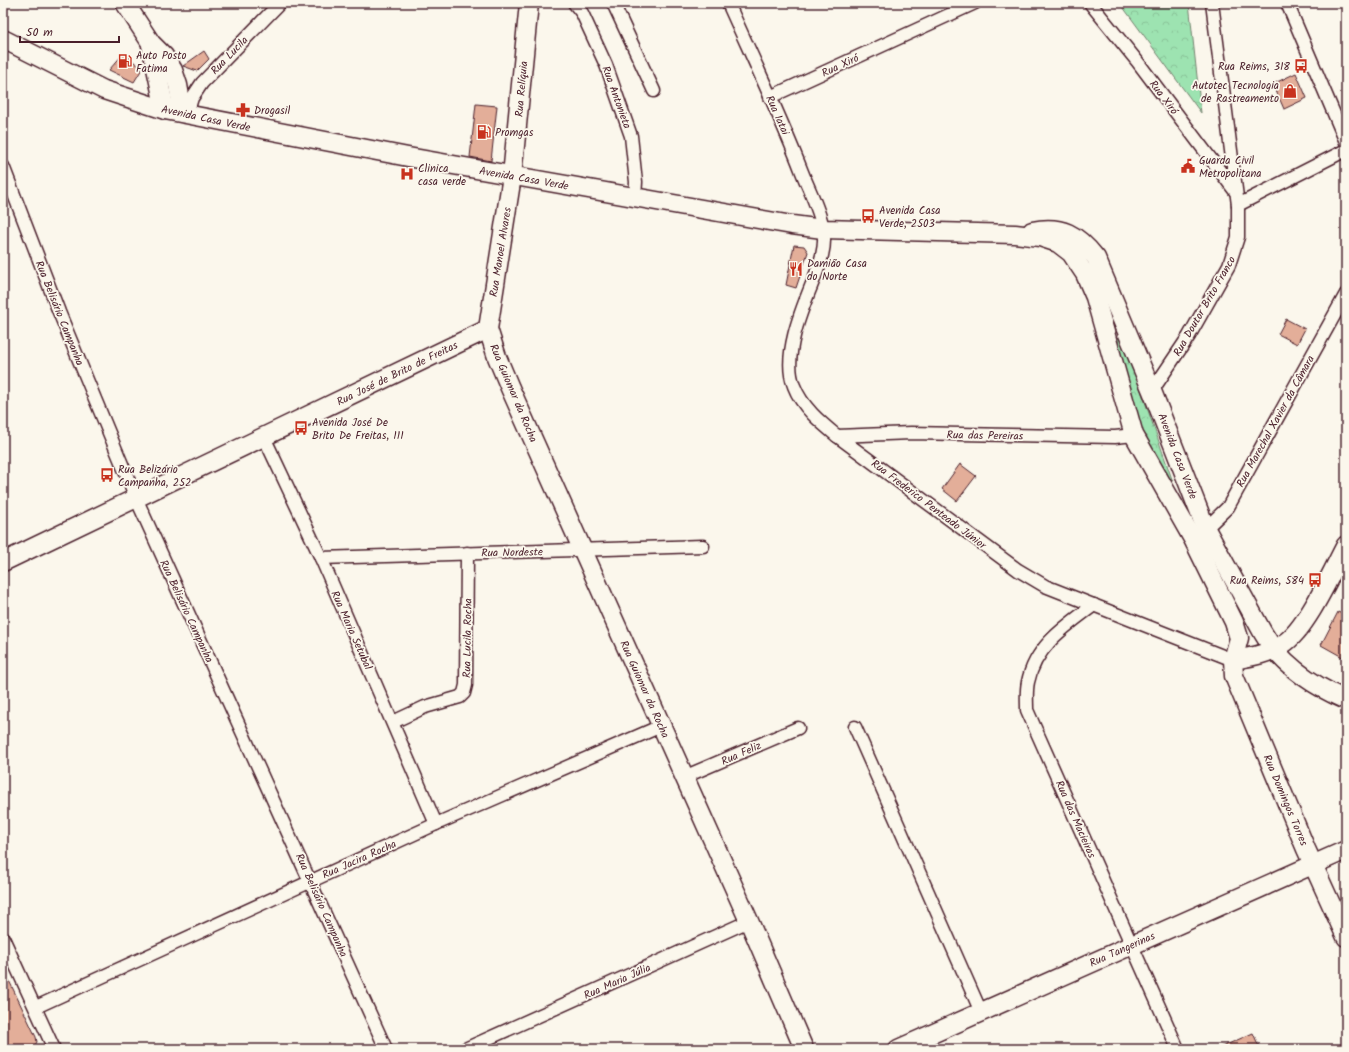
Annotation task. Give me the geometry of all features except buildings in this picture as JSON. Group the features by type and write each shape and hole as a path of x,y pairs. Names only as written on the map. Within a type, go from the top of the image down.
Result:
{"main road":[{"path":"125,3 151,43 164,56 173,70 185,114"},
{"name":"Rua Relíquia","path":"512,176 529,3"},
{"name":"Avenida Casa Verde","path":"3,38 104,90 166,110 185,114 512,176 792,225 823,229 1015,234 1040,237 1058,243 1071,253 1085,274 1095,297 1134,435 1273,650 1288,664 1330,693 1346,700"},
{"path":"151,43 166,110"},
{"name":"Rua Manoel Alvares","path":"488,329 512,176"},
{"name":"Avenida Casa Verde","path":"1015,234 1046,228 1056,229 1073,236 1084,243 1096,258 1152,391 1199,534 1234,622 1239,638 1233,660"},
{"name":"Rua José de Brito de Freitas","path":"3,562 488,329"},
{"name":"Rua Guiomar da Rocha","path":"488,329 502,370 749,921 804,1049"},
{"path":"1233,660 1273,650 1284,644 1308,615 1346,545"},
{"name":"Rua Domingos Torres","path":"1233,660 1234,676 1313,864 1346,937"},
{"name":"Rua Tangerinas","path":"898,1049 1346,850"}],"street":[{"name":"Rua Lucila","path":"185,114 192,98 202,83 280,3"},
{"name":"Rua Antonieta","path":"574,3 582,13 606,65 632,136 636,182 635,198"},
{"path":"613,3 654,91"},
{"name":"Rua Iatai","path":"728,3 794,151 823,229"},
{"name":"Rua Xiró","path":"770,97 975,3"},
{"name":"Rua Xiró","path":"1090,3 1120,39 1236,192"},
{"name":"Rua Doutor Brito Franco","path":"1152,391 1189,336 1229,265 1238,237 1238,205 1212,3"},
{"path":"1287,3 1346,142"},
{"path":"1238,205 1346,150"},
{"name":"Rua Belisário Campanha","path":"3,166 6,184 136,498 386,1049"},
{"name":"Rua Frederico Penteado Júnior","path":"823,229 824,249 821,263 791,348 790,367 793,386 801,400 814,417 837,436 1018,570 1045,586 1233,660"},
{"name":"Rua Marechal Xavier da Câmara","path":"1199,534 1228,507 1346,294"},
{"name":"Rua das Pereiras","path":"837,436 911,433 1115,437 1134,435"},
{"name":"Rua Maria Setubal","path":"264,437 321,558 436,824"},
{"name":"Rua Nordeste","path":"321,558 703,546"},
{"name":"Rua Lucila Rocha","path":"392,722 425,707 460,697 464,693 466,685 467,553"},
{"name":"Rua das Macieiras","path":"1094,605 1055,635 1039,652 1027,683 1027,710 1178,1049"},
{"name":"Rua Jacira Rocha","path":"36,1007 436,824 661,726"},
{"path":"855,727 981,1012"},
{"name":"Rua Feliz","path":"684,777 798,728"},
{"name":"Rua Maria Júlia","path":"465,1049 749,921"},
{"path":"3,938 54,1049"},
{"name":"Rua Maria Júlia","path":"477,1049 486,1040"}],"green space":[{"path":"1120,3 1189,3 1201,113"},
{"path":"1118,338 1123,339 1173,482 1147,450 1119,356"}],"place":[{"name":"Auto Posto Fatima","path":"125,61"},
{"name":"Rua Reims, 318","path":"1301,66"},
{"name":"Autotec Tecnologia de Rastreamento","path":"1290,91"},
{"name":"Drogasil","path":"243,110"},
{"name":"Promgas","path":"484,132"},
{"name":"Guarda Civil Metropolitana","path":"1188,166"},
{"name":"Clinica casa verde","path":"407,174"},
{"name":"Avenida Casa Verde, 2503","path":"868,216"},
{"name":"Damião Casa do Norte","path":"796,269"},
{"name":"Avenida José De Brito De Freitas, 111","path":"301,428"},
{"name":"Rua Belizário Campanha, 252","path":"107,475"},
{"name":"Rua Reims, 584","path":"1315,580"}]}
